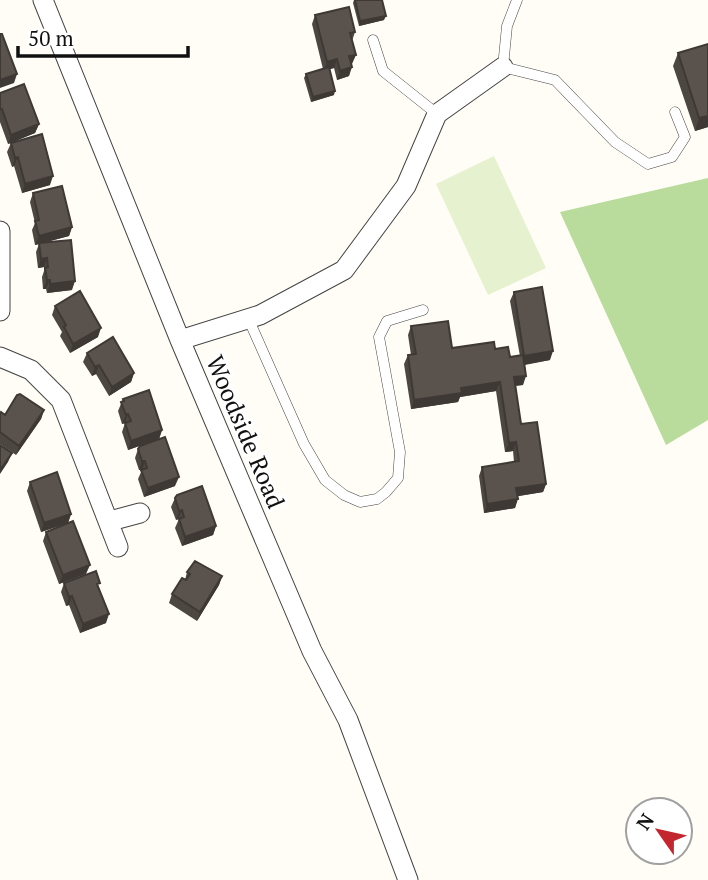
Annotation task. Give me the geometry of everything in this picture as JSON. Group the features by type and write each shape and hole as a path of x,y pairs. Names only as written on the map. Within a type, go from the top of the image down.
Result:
{"street":[{"name":"Woodside Road","path":"43,0 180,340 312,651 348,720 408,880"},
{"path":"180,340 260,315 344,270 406,186 437,114 503,67"},
{"path":"0,231 0,311"},
{"path":"0,357 31,370 61,400 118,547"},
{"path":"110,521 140,513"}],"lane":[{"path":"517,0 508,26 503,67 555,80 615,142 648,164 671,158 685,137 675,112"},
{"path":"373,40 383,71 437,114"},
{"path":"248,318 304,444 325,480 344,495 360,502 377,499 398,478 400,452 379,337 387,321 424,310"}],"green space":[{"path":"494,156 546,268 488,295 436,184"},
{"path":"708,178 708,420 666,445 560,212"}],"building":[{"path":"355,0 382,0 386,16 360,21"},
{"path":"349,7 355,32 350,33 356,55 349,56 352,67 340,71 337,59 327,62 315,15"},
{"path":"0,34 17,74 0,80"},
{"path":"708,44 708,116 699,118 678,53"},
{"path":"329,67 335,91 313,97 306,74"},
{"path":"24,84 39,124 11,135 2,109 0,110 0,93"},
{"path":"42,134 53,176 25,184 18,157 15,158 11,143"},
{"path":"62,186 72,227 39,236 35,221 39,220 33,193"},
{"path":"71,240 75,281 50,284 45,268 48,267 47,258 41,259 39,243"},
{"path":"542,287 553,351 524,356 514,292"},
{"path":"80,291 101,328 73,344 55,306"},
{"path":"448,321 452,348 494,342 495,349 508,347 510,357 523,355 526,376 514,377 521,424 537,422 546,484 516,488 518,499 487,504 482,467 519,461 516,442 509,443 500,382 461,388 462,393 414,400 408,355 416,354 411,326"},
{"path":"113,337 134,373 112,387 99,365 95,367 87,353"},
{"path":"149,390 162,430 131,441 125,423 131,421 121,402"},
{"path":"20,394 44,410 19,446 0,432 0,414 1,412 5,415"},
{"path":"165,437 179,477 148,488 141,470 147,468 138,449"},
{"path":"0,445 12,453 0,470"},
{"path":"57,472 71,514 44,523 30,482"},
{"path":"202,486 216,526 185,537 179,519 184,517 175,498"},
{"path":"73,521 90,565 63,575 46,532"},
{"path":"195,561 222,576 200,612 172,594 182,578 186,580 190,574 187,572"},
{"path":"96,571 100,583 97,584 109,614 83,624 64,583"}]}
